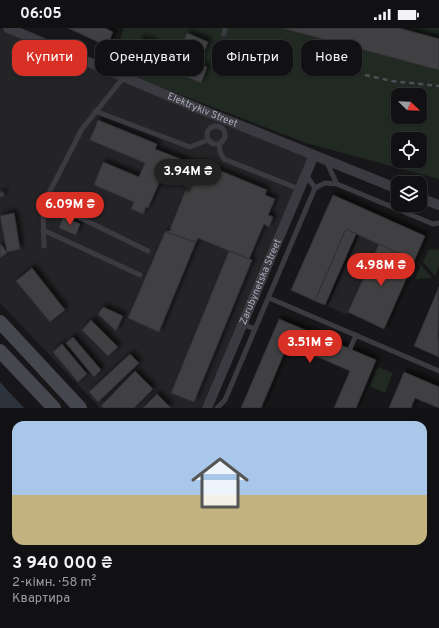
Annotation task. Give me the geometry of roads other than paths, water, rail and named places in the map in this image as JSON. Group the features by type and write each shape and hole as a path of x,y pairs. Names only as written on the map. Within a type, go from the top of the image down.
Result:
{"main road":[{"path":"0,322 80,408"},
{"path":"0,351 54,408"}],"street":[{"name":"Elektrykiv Street","path":"8,28 24,32 221,122 314,155 391,186"},
{"name":"Zarubynetska Street","path":"207,408 314,155"},
{"path":"427,201 439,205"}],"lane":[{"path":"224,34 225,28"},
{"path":"44,246 43,212 46,201 74,142 95,111 124,77"},
{"path":"95,111 190,147 208,140"},
{"path":"221,122 226,135 219,144 211,143 208,140 207,133 208,129 221,122"},
{"path":"219,144 220,152 224,159 300,189"},
{"path":"326,160 337,184"},
{"path":"306,175 315,188"},
{"path":"217,408 225,400 315,188 325,183 337,184 433,224 439,223"},
{"path":"46,201 148,251"},
{"path":"43,230 140,275"},
{"path":"269,298 439,371"},
{"path":"242,324 255,329"},
{"path":"350,349 356,335"}],"railway":[{"path":"365,75 392,81 439,86"}]}
